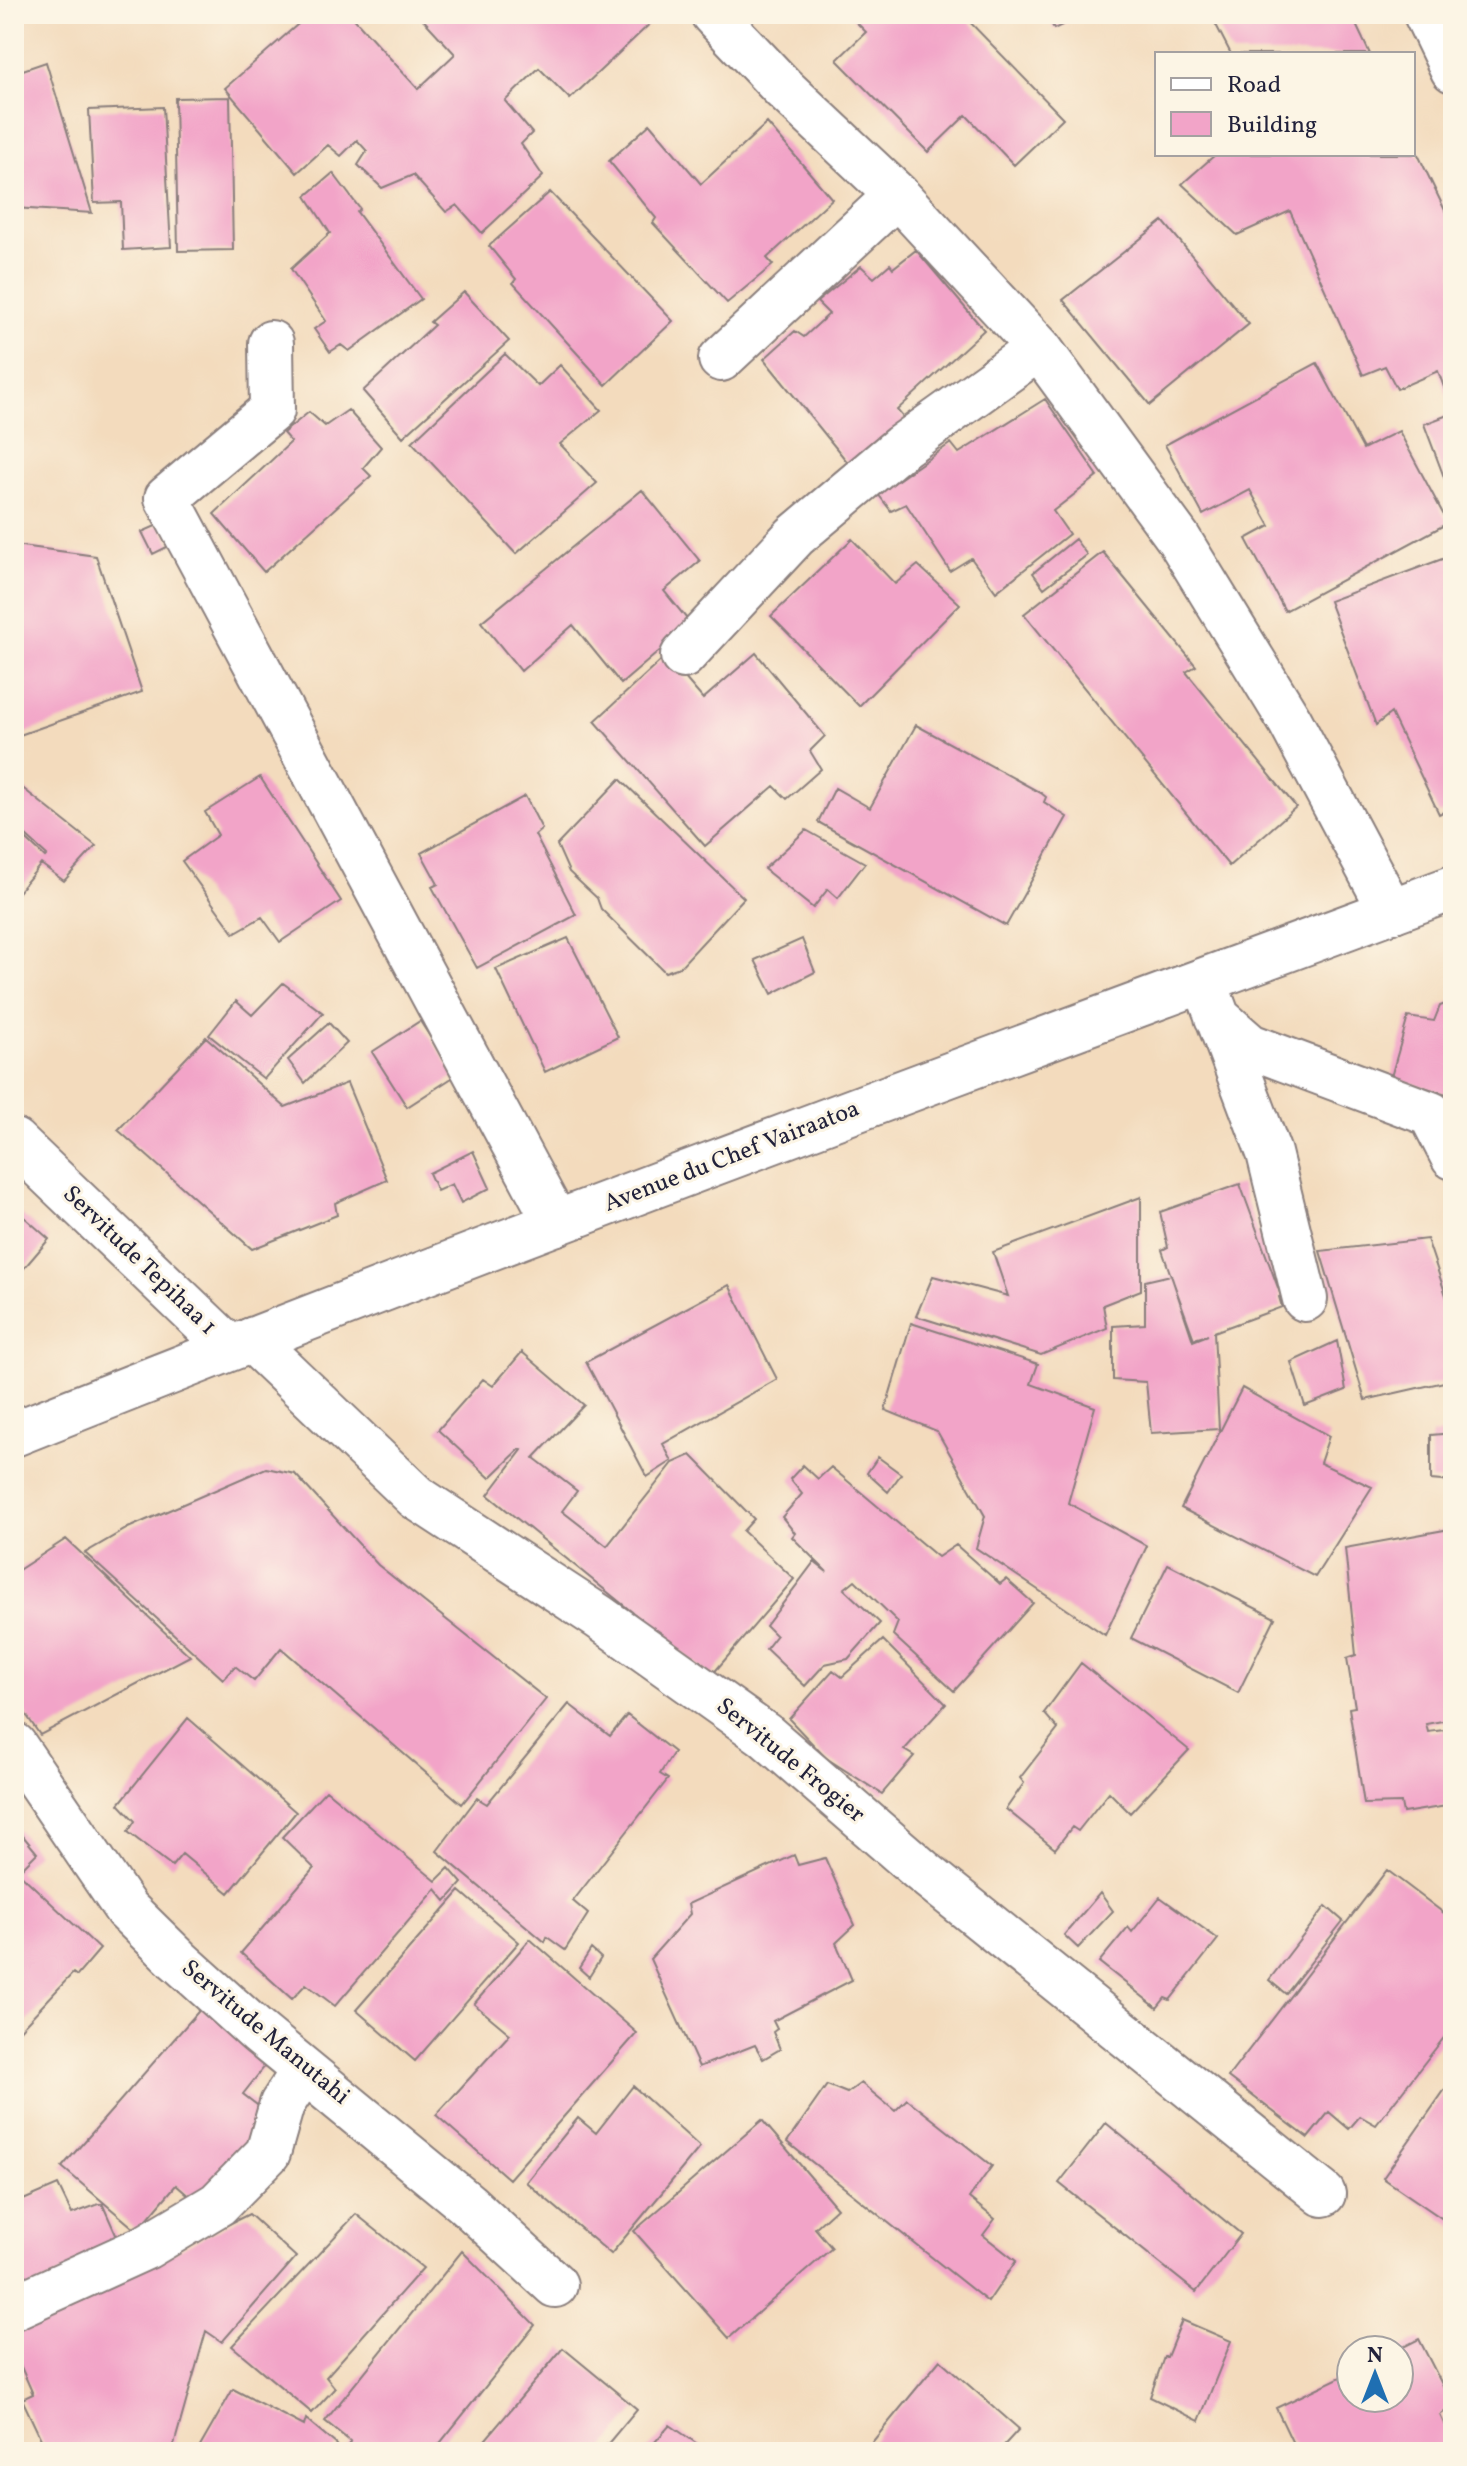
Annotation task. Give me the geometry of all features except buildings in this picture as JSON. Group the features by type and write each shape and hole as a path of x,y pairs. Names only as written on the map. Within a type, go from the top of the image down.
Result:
{"street":[{"path":"713,14 783,88 897,195 1039,348 1178,538 1290,721 1391,911"},
{"path":"1426,14 1453,70"},
{"path":"721,359 897,195"},
{"path":"271,343 272,410 167,498 556,1223"},
{"path":"683,656 795,536 901,447 1039,348"},
{"name":"Avenue du Chef Vairaatoa","path":"14,1434 556,1223 1210,999 1391,911 1453,888"},
{"path":"1210,999 1250,1046 1431,1114 1453,1157"},
{"path":"1210,999 1269,1153 1305,1299"},
{"name":"Servitude Tepihaa 1","path":"14,1141 241,1344"},
{"name":"Servitude Frogier","path":"241,1344 416,1497 599,1617 765,1735 922,1871 1323,2194"},
{"name":"Servitude Manutahi","path":"14,1745 126,1909 178,1960 304,2070 467,2204 555,2285"},
{"path":"14,2307 146,2247 218,2204 268,2153 282,2104 304,2070"}]}
